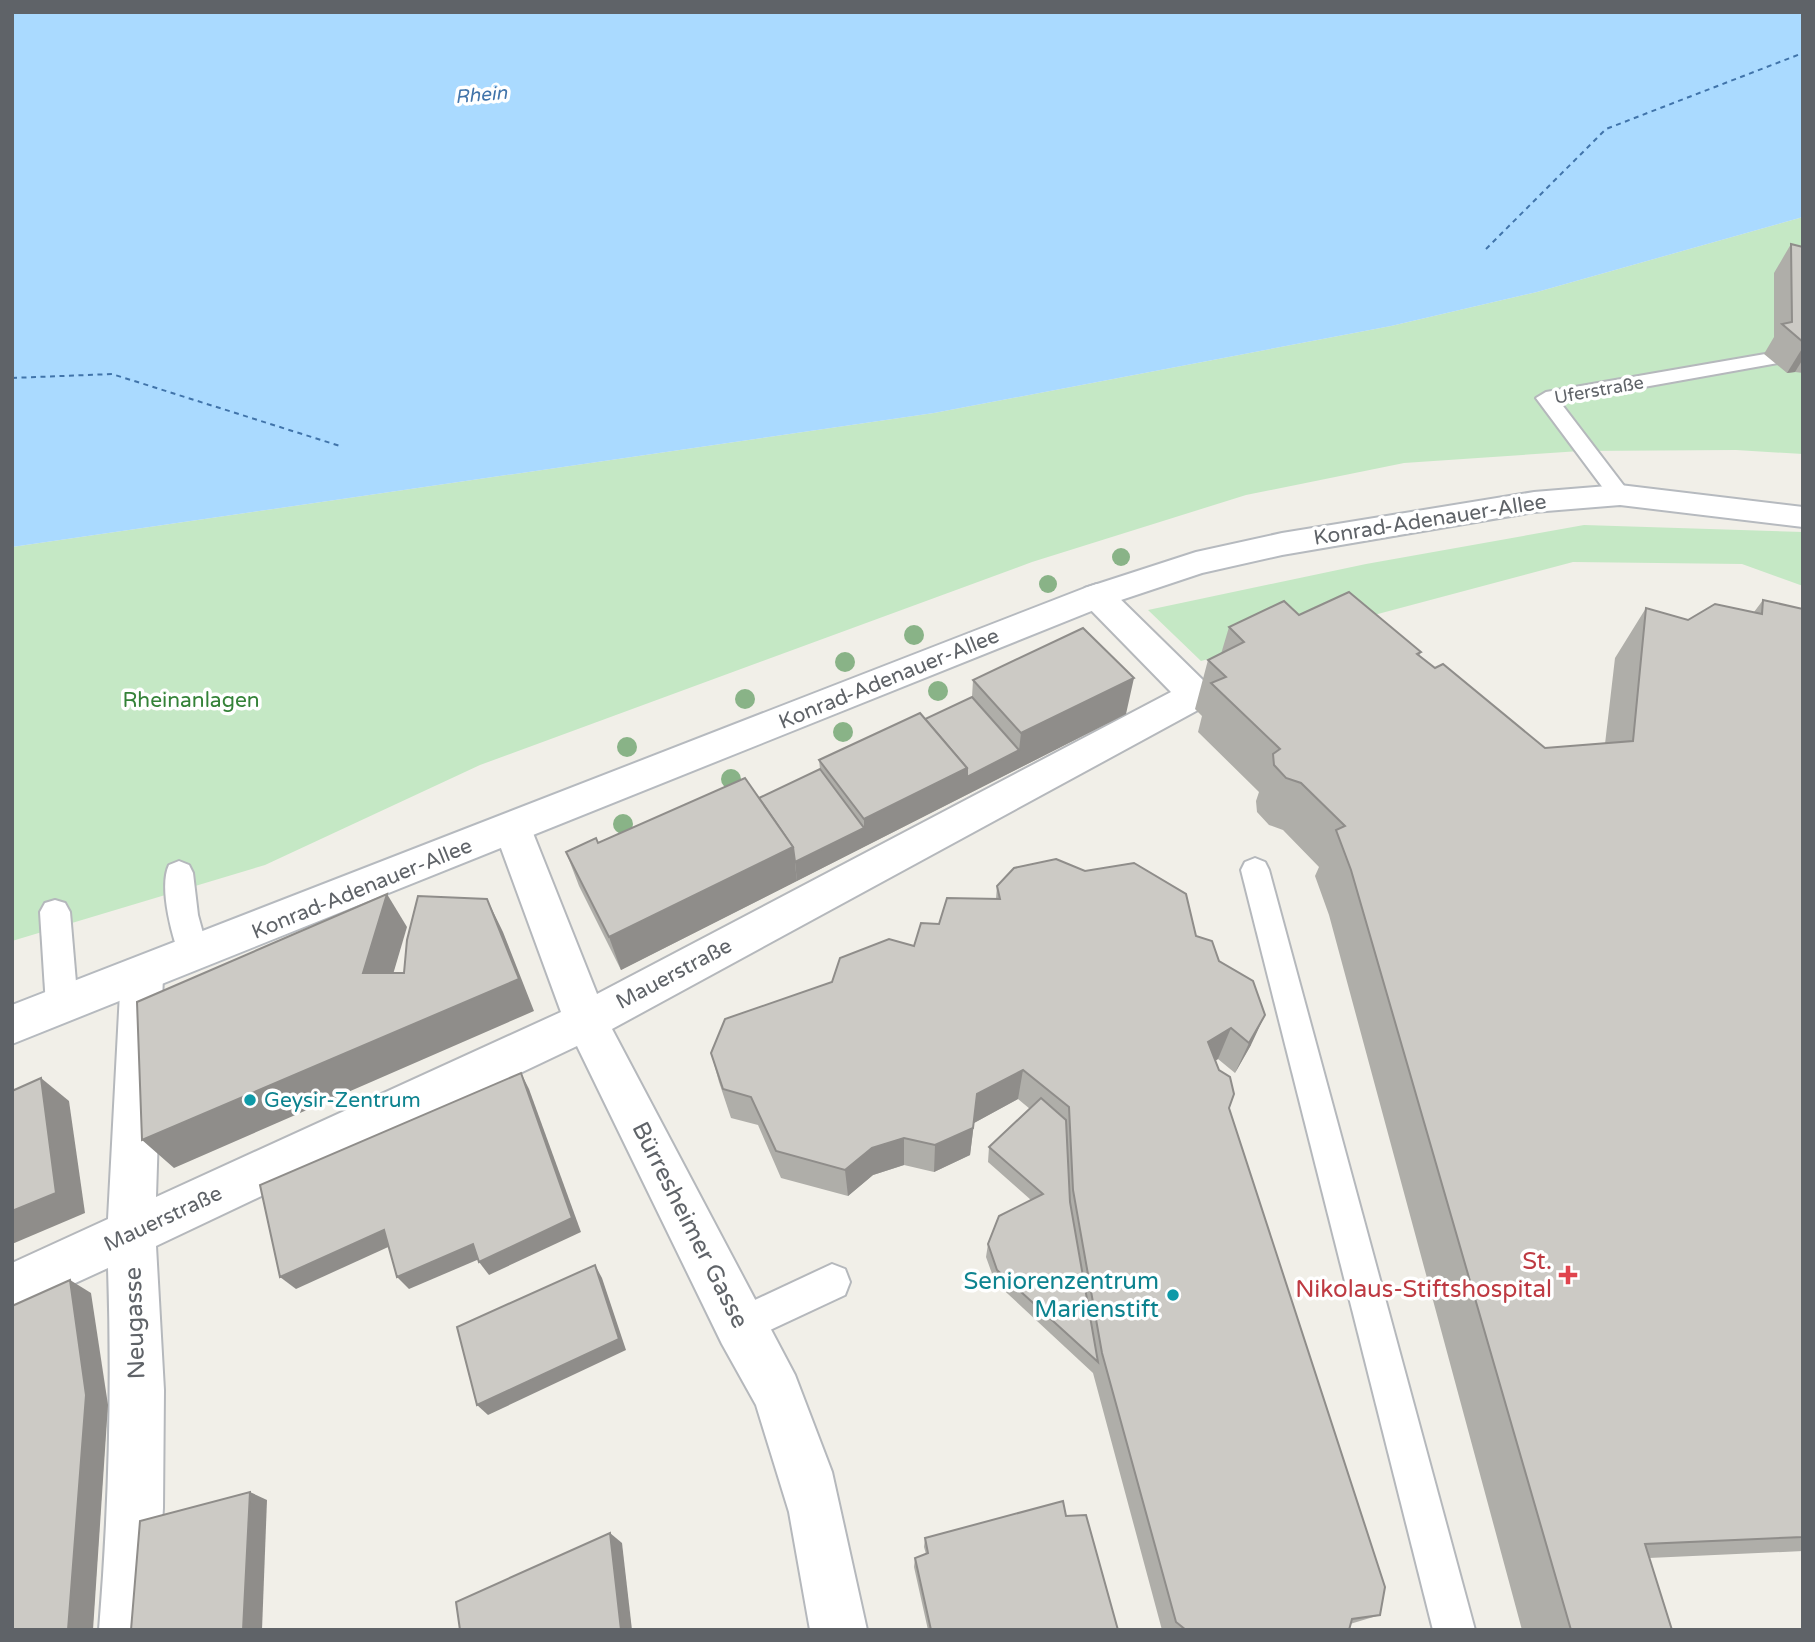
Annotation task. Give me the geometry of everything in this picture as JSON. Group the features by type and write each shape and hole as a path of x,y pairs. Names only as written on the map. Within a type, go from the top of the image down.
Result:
{"street":[{"name":"Konrad-Adenauer-Allee","path":"12,1025 1097,596 1196,563 1282,544 1480,509 1620,495 1803,517"},
{"name":"Mauerstraße","path":"12,1288 586,1021 1196,695 1097,596"},
{"name":"Bürresheimer Gasse","path":"513,829 586,1021 740,1326 755,1347 795,1440 816,1516 839,1630"},
{"name":"Neugasse","path":"127,1630 136,1508 138,1390 131,1234 142,974"}],"lane":[{"name":"Uferstraße","path":"1620,495 1547,394 1771,359"},
{"path":"1255,870 1454,1630"},
{"path":"179,873 183,915 194,955"},
{"path":"55,912 62,1006"},
{"path":"740,1326 832,1282"}],"green space":[{"name":"Rheinanlagen","path":"1803,217 1803,454 1736,450 1580,451 1404,463 1246,495 1032,562 480,765 265,865 12,941 12,547 934,413 1391,326 1537,292"},
{"path":"1584,525 1803,532 1803,586 1742,564 1573,562 1201,661 1148,610 1366,564"}],"water":[{"name":"Rhein","path":"12,12 1803,12 1803,217 1537,292 1391,326 934,413 12,547"}],"building":[{"path":"1791,244 1803,247 1803,342 1782,324 1792,322"},
{"name":"St. Nikolaus-Stiftshospital","path":"1349,592 1421,652 1417,654 1435,668 1443,664 1545,748 1633,741 1646,608 1688,620 1715,604 1762,614 1763,600 1803,609 1803,1537 1645,1544 1672,1630 1571,1630 1351,870 1336,830 1345,826 1301,783 1286,778 1274,765 1273,754 1280,749 1211,683 1226,677 1208,660 1244,642 1229,627 1284,601 1299,615"},
{"path":"1083,628 1134,678 1021,733 973,680"},
{"path":"972,697 1019,750 967,777 967,768 925,719"},
{"path":"920,713 967,768 864,819 819,760"},
{"path":"820,769 864,828 795,862 793,847 759,798"},
{"path":"745,778 793,847 609,937 566,852 596,838 598,843"},
{"name":"Seniorenzentrum Marienstift","path":"1056,859 1085,871 1134,863 1186,894 1196,936 1212,941 1219,961 1253,981 1265,1015 1249,1043 1231,1028 1208,1042 1219,1070 1230,1077 1234,1094 1229,1108 1385,1587 1380,1615 1352,1619 1349,1630 1186,1630 1176,1622 1102,1353 1073,1190 1069,1107 1023,1070 977,1094 973,1128 935,1145 904,1138 872,1148 845,1170 776,1151 751,1097 723,1089 711,1053 725,1019 832,982 840,958 889,939 914,946 921,923 939,924 947,898 1000,899 997,886 1014,868"},
{"path":"387,894 363,973 404,973 407,940 418,896 487,899 519,979 142,1140 137,1002"},
{"path":"521,1073 572,1218 479,1262 473,1244 397,1277 384,1230 280,1277 260,1185"},
{"path":"41,1078 56,1193 12,1211 12,1091"},
{"path":"1041,1098 1066,1120 1070,1202 1098,1362 997,1270 988,1244 999,1216 1043,1194 989,1147"},
{"path":"595,1265 619,1339 477,1405 457,1327"},
{"path":"70,1280 86,1395 68,1630 12,1630 12,1306"},
{"path":"250,1492 243,1630 131,1630 140,1521"},
{"path":"1063,1501 1066,1516 1086,1515 1118,1630 931,1630 915,1558 928,1553 925,1538"},
{"path":"610,1533 621,1630 460,1630 456,1602"}],"ferry route":[{"path":"1486,249 1606,129 1803,53"},
{"path":"12,378 112,374 340,446"}],"place":[{"name":"Geysir-Zentrum","path":"250,1100"},
{"name":"St. Nikolaus-Stiftshospital","path":"1568,1275"},
{"name":"Seniorenzentrum Marienstift","path":"1173,1295"}]}
